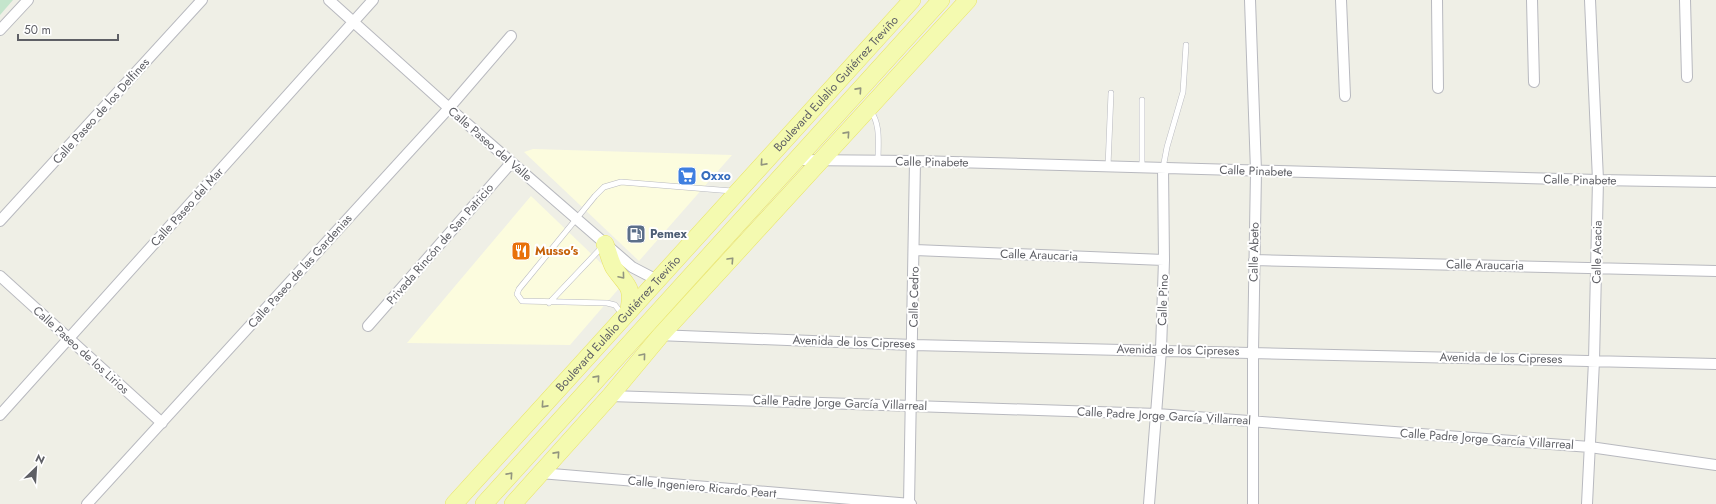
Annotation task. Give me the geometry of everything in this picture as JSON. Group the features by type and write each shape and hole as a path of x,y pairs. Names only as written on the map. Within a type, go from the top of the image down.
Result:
{"main road":[{"name":"Boulevard Eulalio Gutiérrez Treviño","path":"454,504 912,0"},
{"name":"Boulevard Eulalio Gutiérrez Treviño","path":"484,504 941,0"},
{"path":"513,504 610,396 660,336 870,109 968,0"},
{"path":"605,244 614,267 627,282 630,292 627,313"},
{"path":"657,280 670,280 675,278 705,259"}],"street":[{"path":"0,30 28,0"},
{"name":"Calle Paseo de los Delfines","path":"0,221 202,0"},
{"name":"Calle Paseo del Valle","path":"329,0 449,108 632,268 657,280"},
{"name":"Calle Paseo del Mar","path":"0,415 373,0"},
{"name":"Calle Abeto","path":"1250,0 1256,171 1253,352 1253,504"},
{"path":"1341,0 1345,96"},
{"path":"1438,0 1438,88"},
{"path":"1532,0 1534,82"},
{"name":"Calle Acacia","path":"1587,504 1594,360 1598,180 1590,0"},
{"path":"1685,0 1687,77"},
{"name":"Calle Paseo de las Gardenias","path":"87,504 449,108 511,36"},
{"name":"Calle Pinabete","path":"795,160 915,161 1716,182"},
{"name":"Calle Cedro","path":"910,504 915,161"},
{"name":"Privada Rincón de San Patricio","path":"368,326 512,163"},
{"name":"Calle Pino","path":"1149,504 1161,350 1164,260 1163,168"},
{"name":"Calle Araucaria","path":"914,250 1164,260"},
{"name":"Calle Araucaria","path":"1254,260 1716,271"},
{"name":"Calle Paseo de los Lirios","path":"0,276 162,423"},
{"name":"Avenida de los Cipreses","path":"640,331 660,336 913,344 1716,364"},
{"name":"Calle Padre Jorge García Villarreal","path":"610,396 1157,414 1253,420 1590,447 1716,465"},
{"name":"Calle Ingeniero Ricardo Peart","path":"540,473 910,504"}],"lane":[{"path":"1163,168 1167,147 1183,92 1186,45"},
{"path":"1108,166 1111,93"},
{"path":"1142,100 1142,167"},
{"path":"870,109 876,120 878,129 878,161"},
{"path":"627,313 615,305 607,303 522,301 517,294 518,289 604,186 621,182 737,192"},
{"path":"549,302 605,244"}],"shaded area":[{"path":"0,0 13,0 0,15"},
{"path":"533,149 732,155 639,261 524,152"},
{"path":"531,196 605,267 621,286 570,345 407,343"}],"place":[{"name":"Oxxo","path":"687,176"},
{"name":"Pemex","path":"636,234"},
{"name":"Musso's","path":"521,251"}]}
